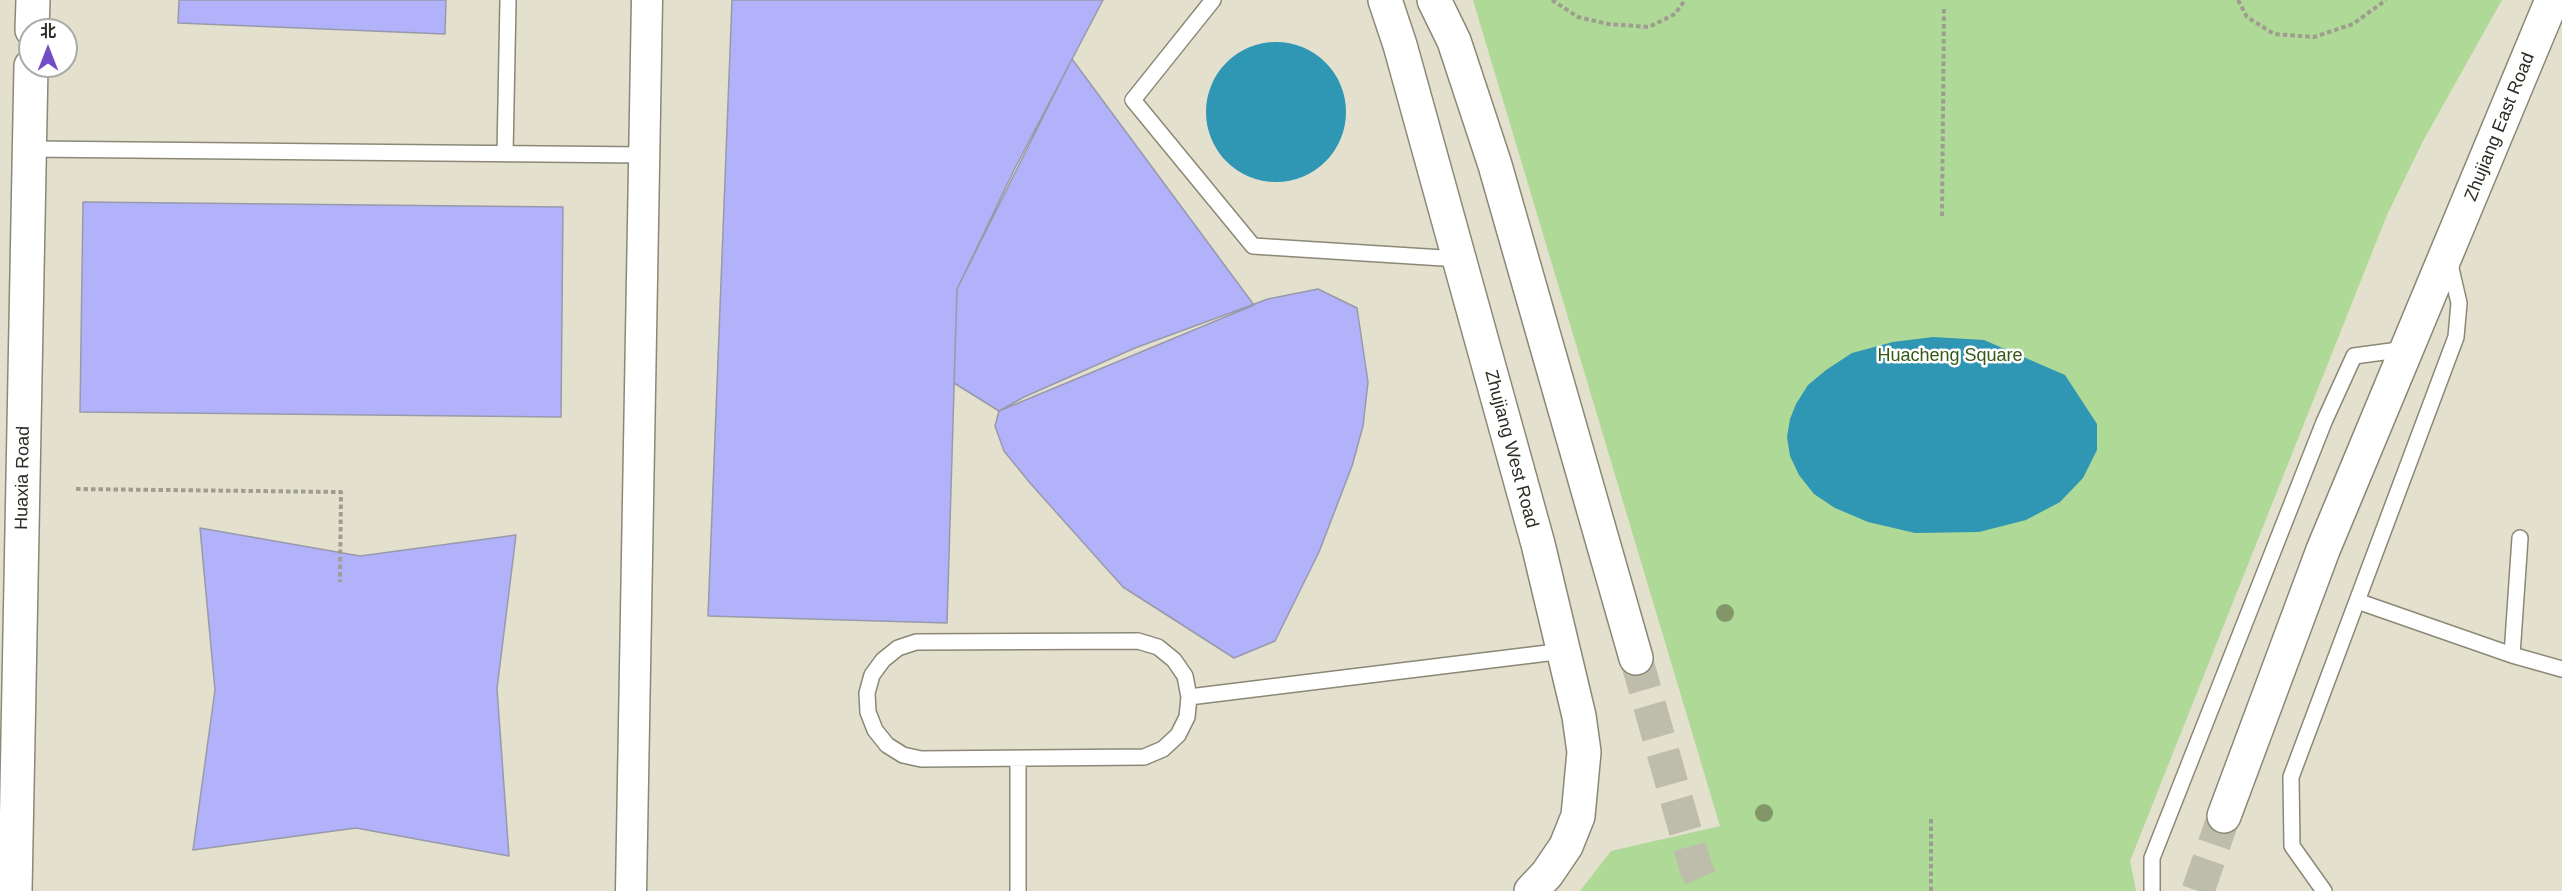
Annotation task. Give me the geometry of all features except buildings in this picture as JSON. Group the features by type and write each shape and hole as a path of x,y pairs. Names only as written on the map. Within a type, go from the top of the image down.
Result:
{"main road":[{"path":"32,18 33,0"},
{"name":"Zhujiang West Road","path":"1385,0 1538,544 1583,743 1583,786 1578,816 1566,846 1547,874 1531,891"},
{"path":"1434,0 1454,41 1495,165 1636,658"},
{"name":"Zhujiang East Road","path":"2224,816 2323,550 2552,0"},
{"name":"Huaxia Road","path":"15,891 31,78"}],"street":[{"path":"631,891 647,0"}],"lane":[{"path":"506,154 508,0"},
{"path":"1213,0 1132,100 1253,246 1459,259"},
{"path":"30,149 644,155"},
{"path":"2324,891 2292,846 2290,777 2456,337 2459,303 2447,254"},
{"path":"2152,891 2152,858 2324,422 2354,356 2408,348"},
{"path":"2512,655 2520,538"},
{"path":"2357,601 2512,655 2562,669"},
{"path":"1138,641 1158,647 1174,660 1185,676 1189,697 1187,717 1178,735 1163,749 1144,757 921,759 903,755 887,745 875,730 868,712 867,693 872,675 883,660 898,648 916,642 1138,641"},
{"path":"1189,697 1564,651"},
{"path":"1018,759 1018,891"}],"path":[{"path":"1552,0 1578,17 1608,24 1649,27 1675,14 1685,0"},
{"path":"2238,0 2247,17 2274,34 2314,37 2353,24 2386,0"},
{"path":"1942,216 1944,8"},
{"path":"76,489 341,492 340,582"},
{"path":"1931,819 1931,891"}],"green space":[{"name":"Huacheng Square","path":"1473,0 2502,0 2423,141 2387,215 2130,861 2136,891 1580,891 1611,851 1720,826"}],"water":[{"path":"1276,42 1303,48 1315,54 1325,63 1334,73 1340,85 1346,112 1340,139 1334,151 1325,161 1315,170 1303,176 1276,182 1249,176 1237,170 1227,161 1218,151 1212,139 1206,112 1212,85 1218,73 1227,63 1237,54 1249,48"},
{"path":"1933,337 1984,340 2065,375 2097,424 2097,450 2083,478 2060,502 2026,520 1979,532 1915,533 1868,522 1835,508 1814,494 1799,475 1790,456 1787,437 1790,419 1796,404 1808,385 1852,353 1893,342"}],"tunnel":[{"path":"1636,658 1696,868 1706,891"},
{"path":"2198,891 2224,816"}]}
